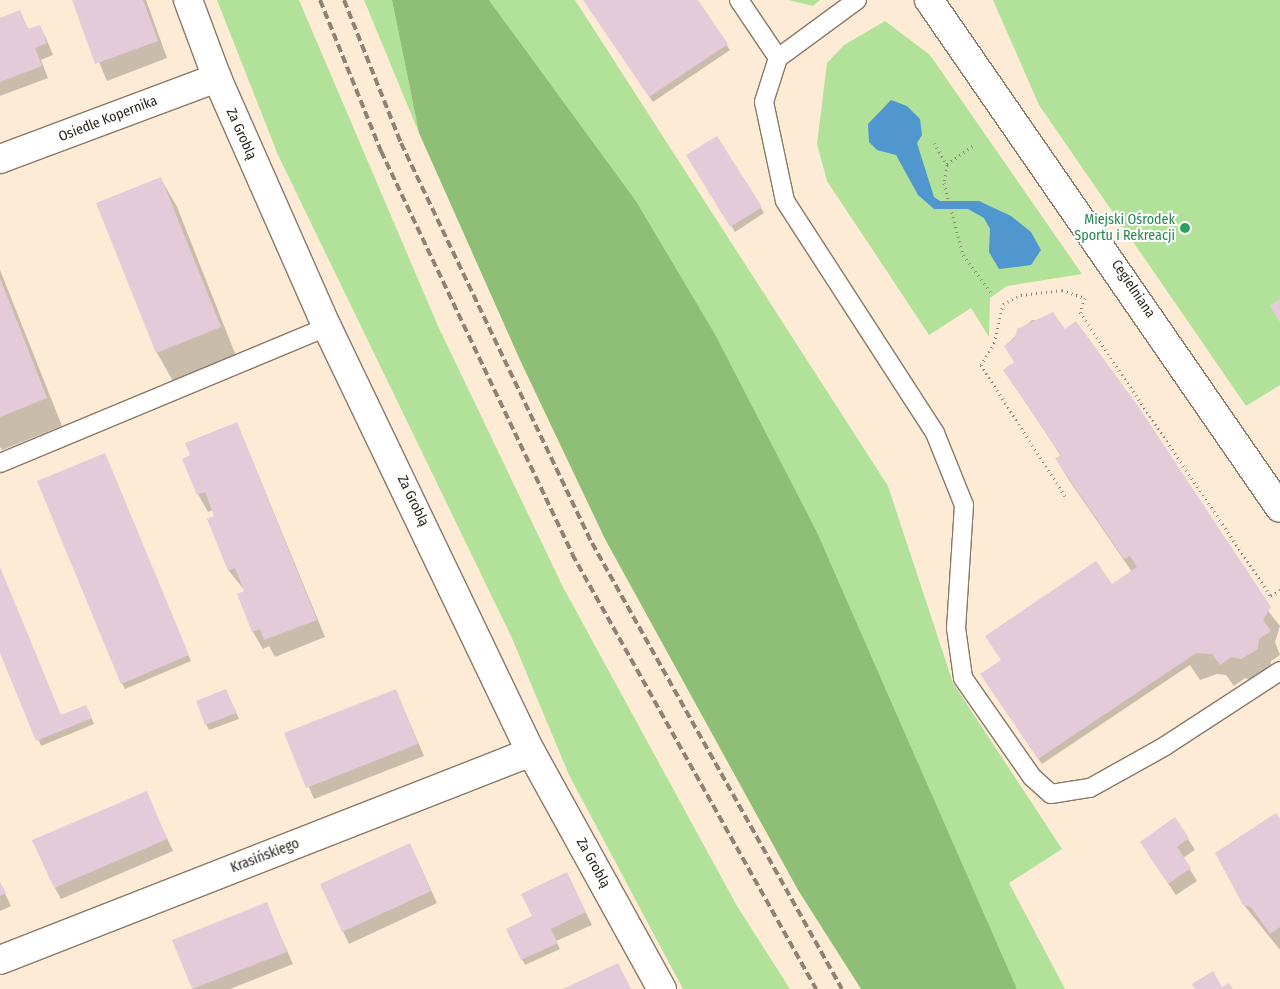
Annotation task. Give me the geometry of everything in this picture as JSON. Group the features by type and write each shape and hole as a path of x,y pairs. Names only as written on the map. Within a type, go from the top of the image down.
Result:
{"street":[{"name":"Za Groblą","path":"188,0 217,78 326,327 531,752 662,989"},
{"name":"Cegielniana","path":"929,0 1280,508"},
{"name":"Osiedle Kopernika","path":"0,160 217,78"},
{"name":"Krasińskiego","path":"0,960 531,752"}],"lane":[{"path":"739,0 778,58"},
{"path":"857,0 778,58 764,102 785,201 935,433 964,505 956,628 963,678 1032,777 1051,794 1090,788 1166,746 1280,671"},
{"path":"0,464 326,327"}],"path":[{"path":"934,143 947,165 948,194 963,255 992,294"},
{"path":"947,165 974,145"},
{"path":"1065,496 981,365 994,343 1003,304 1021,295 1062,290 1086,298 1080,312 1271,596 1280,590"}],"green space":[{"path":"217,0 299,0 438,326 563,587 737,906 790,989 683,989 569,775 511,636 278,155"},
{"path":"364,0 392,0 419,133"},
{"path":"392,0 489,0 636,201 715,334 817,532 1017,989 861,989 798,890 605,539 520,360 419,133"},
{"path":"489,0 575,0 888,486 953,683 1062,849 1009,883 1065,989 1017,989 817,532 715,334 636,201"},
{"path":"788,0 820,0 813,6"},
{"name":"Miejski Ośrodek Sportu i Rekreacji","path":"993,0 1280,0 1280,385 1246,406 1039,105"},
{"path":"885,21 930,55 1082,274 1007,286 990,298 989,337 971,308 929,335 827,181 817,144 827,63 844,45"}],"water":[{"path":"891,100 907,106 920,119 922,135 917,143 934,197 940,201 979,201 1011,216 1031,232 1041,250 1031,265 999,269 989,252 990,229 984,218 968,209 934,209 918,195 896,155 877,150 869,142 868,124"}],"building":[{"path":"72,0 143,0 158,41 95,64"},
{"path":"583,0 698,0 728,44 649,97"},
{"path":"20,10 28,29 40,25 47,43 35,48 42,66 0,82 0,18"},
{"path":"717,136 762,207 730,227 686,155"},
{"path":"161,177 221,327 156,353 96,203"},
{"path":"0,278 47,398 0,417"},
{"path":"1280,299 1280,323 1270,306"},
{"path":"1053,312 1065,329 1076,321 1138,406 1271,607 1263,620 1271,631 1259,639 1258,649 1241,659 1232,657 1220,665 1212,654 1196,653 1038,759 980,674 1001,660 985,636 1096,561 1112,584 1137,567 1130,556 1124,559 1055,458 1061,455 1003,370 1014,362 1004,346 1015,338 1017,329"},
{"path":"237,422 317,620 264,640 260,629 252,632 237,594 244,591 235,568 228,571 207,519 214,516 205,492 197,495 182,459 190,455 185,443"},
{"path":"105,453 189,655 121,684 37,481"},
{"path":"0,567 61,715 86,705 92,718 36,741 0,653"},
{"path":"226,689 236,713 205,725 196,701"},
{"path":"396,689 418,744 306,788 284,733"},
{"path":"147,791 167,839 54,888 32,840"},
{"path":"1276,813 1280,818 1280,927 1270,934 1251,907 1243,905 1215,853"},
{"path":"1175,817 1189,838 1177,847 1191,868 1168,884 1140,842"},
{"path":"410,843 431,891 342,932 320,884"},
{"path":"567,872 586,912 551,929 558,943 521,960 506,929 532,916 521,894"},
{"path":"0,882 6,893 0,896"},
{"path":"267,902 287,952 192,989 172,940"},
{"path":"618,963 631,989 563,989"},
{"path":"1213,971 1222,987 1229,983 1233,989 1195,989 1192,984"}],"railway":[{"path":"320,0 381,151 572,554 816,989"},
{"path":"344,0 401,143 592,543 842,989"}],"place":[{"name":"Miejski Ośrodek Sportu i Rekreacji","path":"1185,228"}]}
